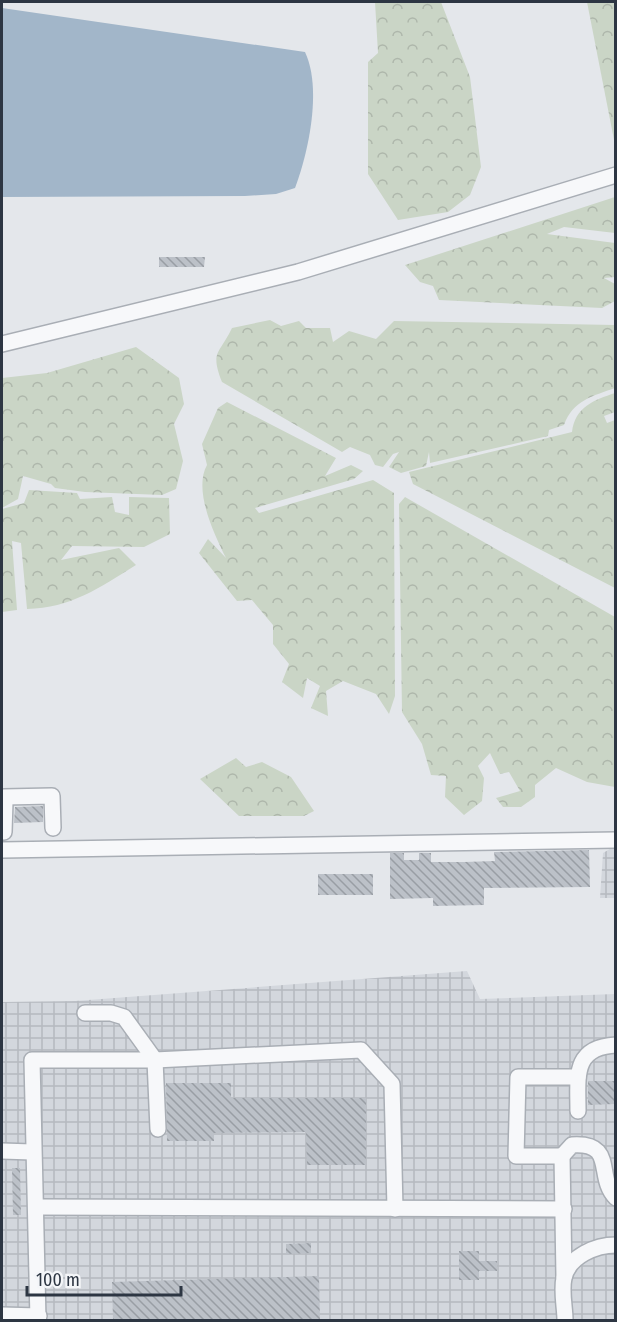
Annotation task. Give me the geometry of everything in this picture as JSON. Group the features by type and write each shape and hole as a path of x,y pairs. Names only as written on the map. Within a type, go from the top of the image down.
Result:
{"lane":[{"path":"2,344 298,272 615,176"},
{"path":"4,832 4,797 52,796 53,828"},
{"path":"2,850 615,840"},
{"path":"85,1013 111,1013 124,1017 155,1060 158,1129"},
{"path":"578,1111 578,1069 585,1056 595,1048 615,1045"},
{"path":"2,1315 38,1318 36,1207 32,1152 32,1060 155,1060 361,1050 392,1084 394,1209"},
{"path":"562,1156 516,1156 518,1077 578,1077"},
{"path":"565,1320 562,1156 572,1145 584,1144 596,1148 603,1160 610,1192 615,1198"},
{"path":"2,1151 32,1152"},
{"path":"36,1207 564,1209"},
{"path":"564,1277 580,1255 602,1245 615,1245"}],"shaded area":[{"path":"615,846 615,898 600,898 603,853"},
{"path":"467,971 480,999 615,994 615,1320 2,1320 2,1002 75,1001"}],"green space":[{"path":"375,2 441,2 470,77 481,167 470,195 448,212 398,220 368,174 368,62 378,53"},
{"path":"587,2 615,2 615,145"},
{"path":"615,197 615,233 564,227 547,234 615,243 615,277 604,278 615,284 615,301 602,308 439,300 433,286 420,282 405,265"},
{"path":"270,320 281,326 299,321 306,328 330,328 333,342 349,331 376,339 394,321 615,325 615,388 578,404 564,425 549,430 548,436 430,463 429,452 426,466 401,473 389,467 399,452 393,454 383,467 375,465 370,455 350,447 342,452 222,382 216,358 232,328"},
{"path":"136,347 179,378 184,404 174,424 183,461 176,489 162,495 85,492 55,488 51,484 23,476 18,499 2,508 2,378 47,373"},
{"path":"615,393 615,412 604,416 607,423 615,420 615,588 413,484 409,472 572,432 581,411 593,402"},
{"path":"227,402 336,458 325,476 351,465 363,471 354,479 255,508 259,513 373,480 394,493 395,696 389,714 376,694 343,681 326,691 328,716 311,708 320,686 307,678 303,698 282,682 289,664 273,644 273,625 252,600 237,601 199,553 208,539 226,558 211,525 204,499 203,475 207,465 202,444 218,408"},
{"path":"29,490 77,493 80,499 112,497 115,512 129,515 129,497 169,498 170,534 144,547 72,546 61,560 119,548 136,565 97,589 71,601 43,608 27,609 21,543 12,541 17,610 2,612 2,509 24,503"},
{"path":"405,497 615,617 615,787 587,782 556,768 535,785 535,797 521,807 503,807 496,798 520,791 509,772 500,774 490,753 478,766 484,778 482,801 464,815 445,797 446,776 431,775 422,744 402,712 399,504"},
{"path":"236,758 246,767 262,762 291,777 314,811 304,816 239,816 200,779"}],"water":[{"path":"2,8 305,52 313,83 312,120 305,156 295,188 276,194 245,196 2,197"}],"building":[{"path":"159,257 205,257 204,267 159,267"},
{"path":"43,806 43,822 14,823 15,807"},
{"path":"589,850 590,887 484,888 484,905 433,906 433,898 390,899 390,853 404,853 404,860 419,860 419,853 431,853 431,862 464,862 495,861 494,852"},
{"path":"318,874 373,874 373,895 318,895"},
{"path":"588,1081 615,1081 615,1104 588,1105"},
{"path":"166,1083 231,1083 231,1098 366,1098 366,1165 307,1165 306,1132 214,1133 214,1141 167,1141"},
{"path":"12,1168 20,1168 21,1215 13,1215"},
{"path":"311,1243 311,1253 286,1254 286,1244"},
{"path":"459,1251 479,1251 479,1261 497,1261 497,1271 479,1271 479,1280 459,1280"},
{"path":"319,1276 320,1320 113,1320 112,1282"}]}
